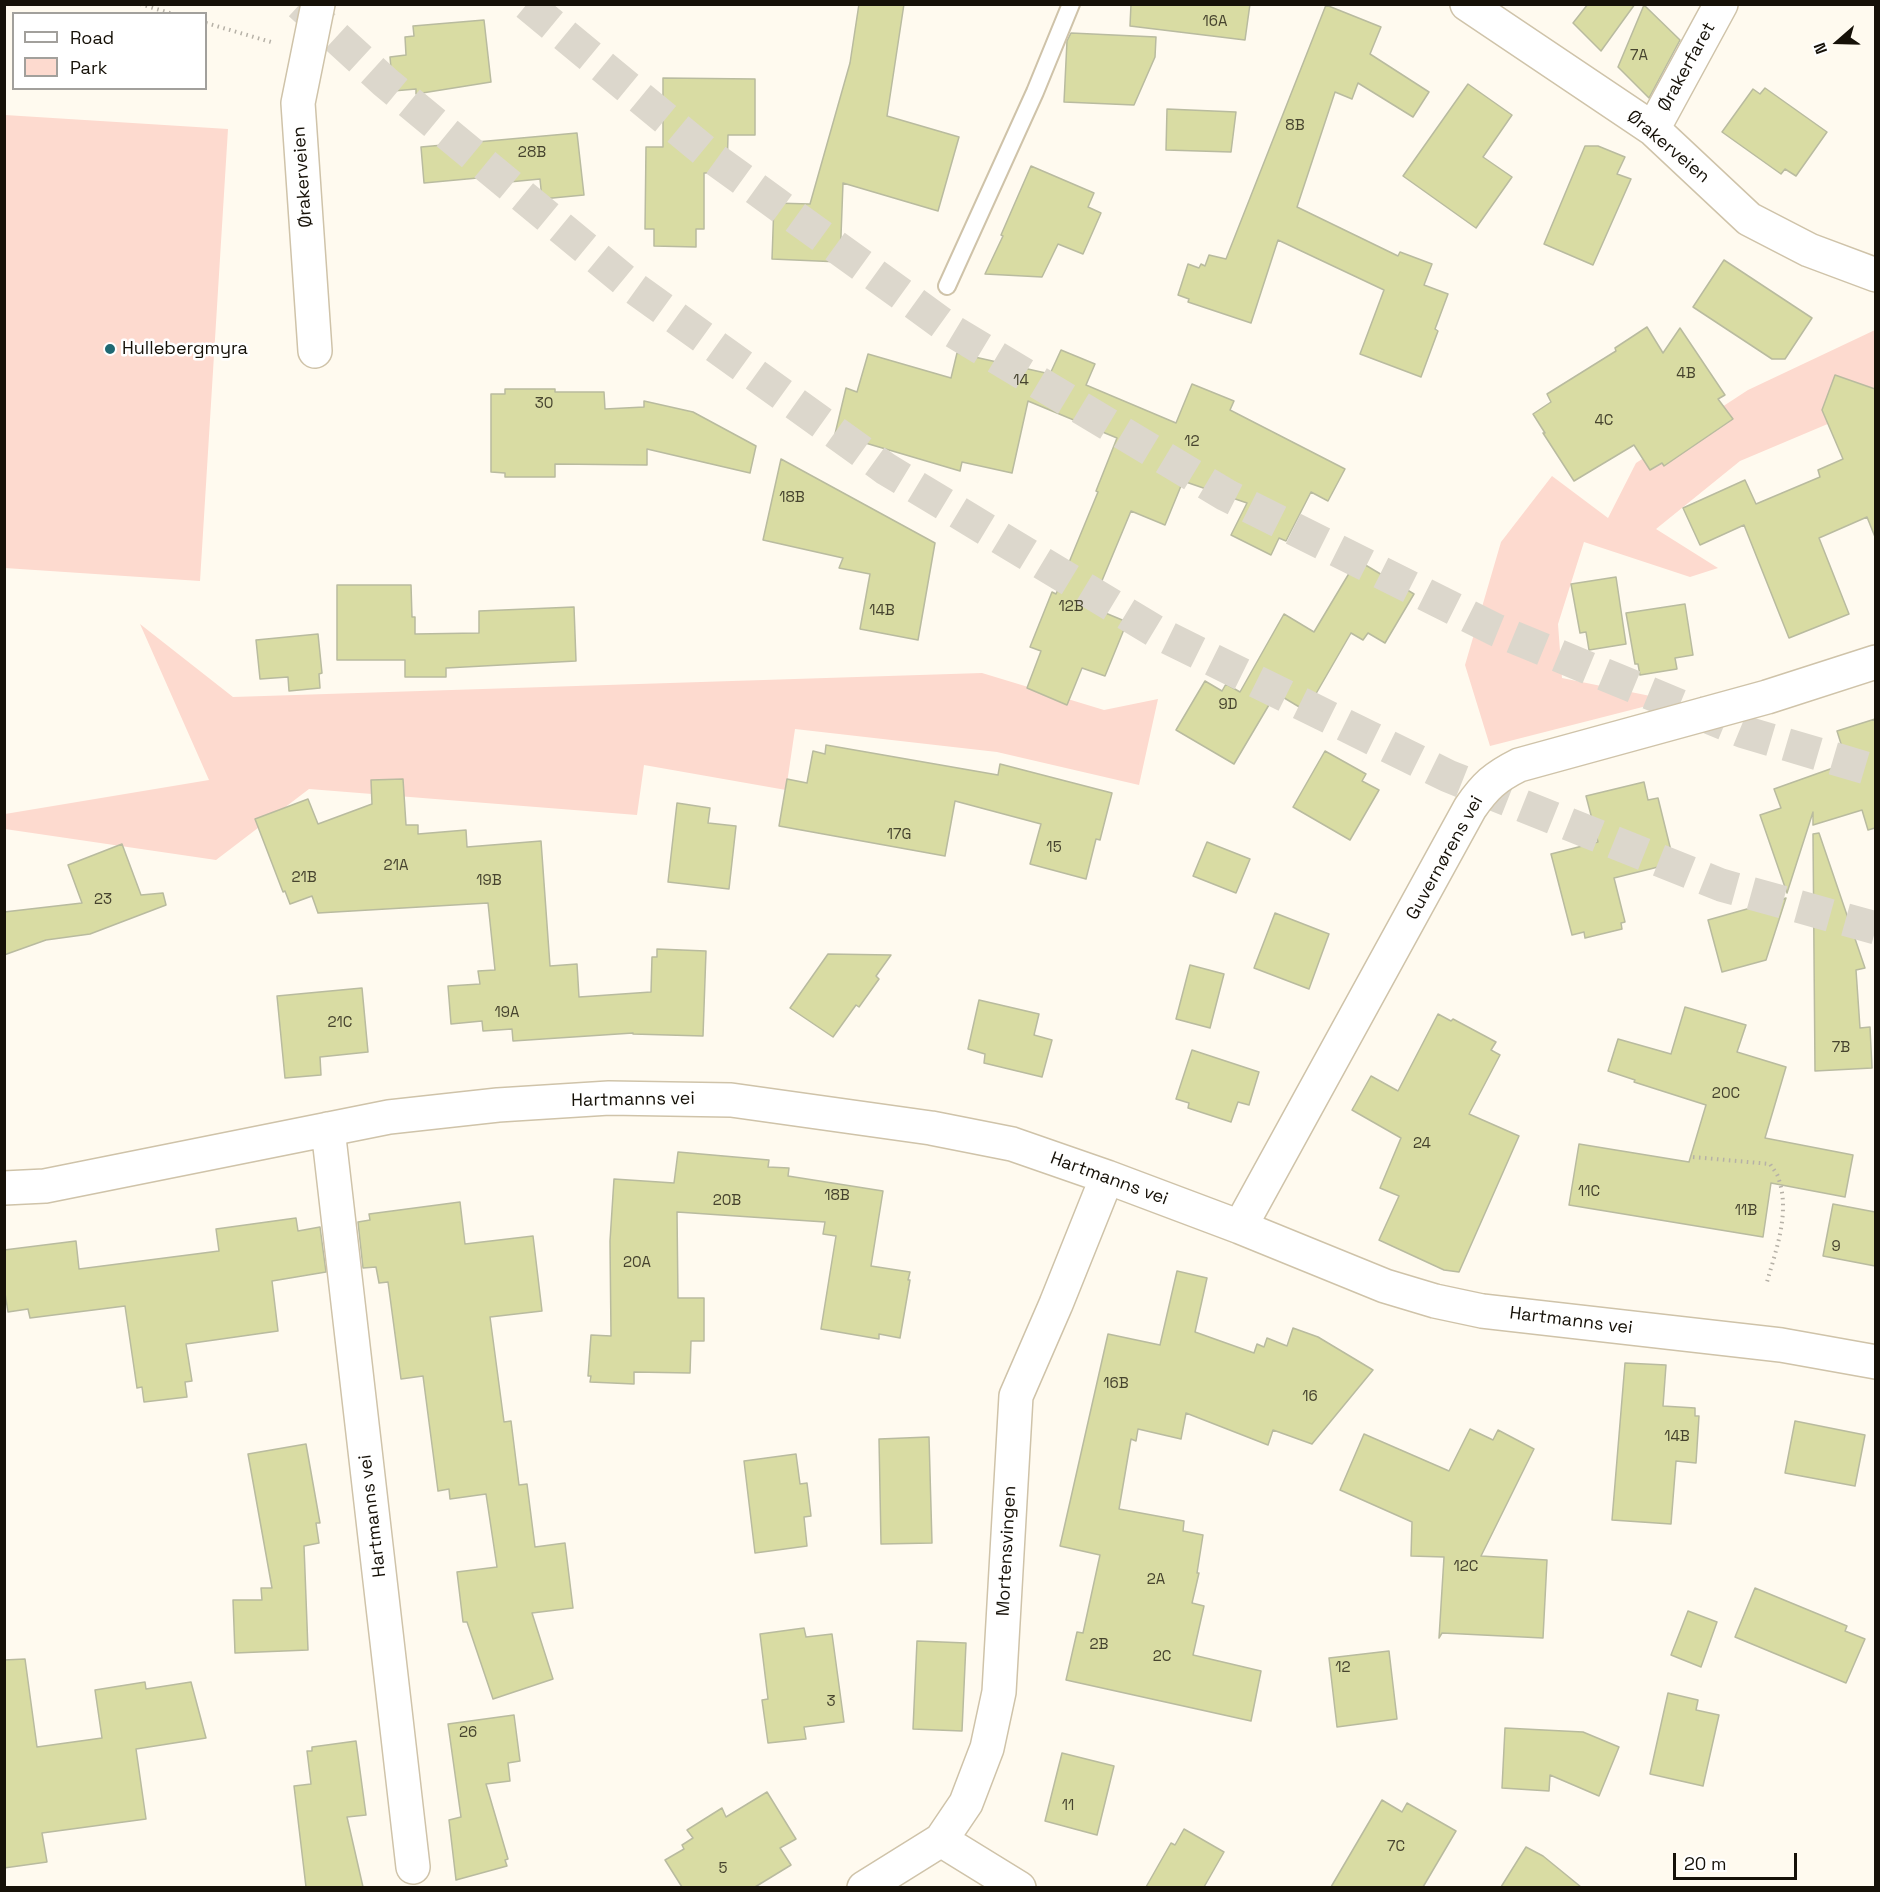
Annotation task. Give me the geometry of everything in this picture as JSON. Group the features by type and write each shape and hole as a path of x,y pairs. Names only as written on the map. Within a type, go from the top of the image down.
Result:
{"street":[{"name":"Ørakerveien","path":"315,351 298,104 318,4"},
{"name":"Ørakerveien","path":"1467,4 1653,129 1749,219 1809,250 1875,275"},
{"name":"Ørakerfaret","path":"1653,129 1721,4"},
{"name":"Guvernørens vei","path":"1239,1227 1470,808 1485,786 1500,774 1519,765 1767,697 1875,662"},
{"name":"Hartmanns vei","path":"4,1188 45,1186 389,1117 498,1105 609,1098 730,1100 931,1128 1012,1144 1239,1227 1385,1286 1435,1301 1482,1311 1781,1345 1875,1362"},
{"name":"Hartmanns vei","path":"328,1129 413,1867"},
{"name":"Mortensvingen","path":"864,1887 941,1840 966,1803 987,1748 999,1692 1016,1396 1107,1177"},
{"path":"941,1840 1019,1887"}],"lane":[{"path":"947,286 1035,92 1071,4"}],"path":[{"path":"140,4 166,12"},
{"path":"207,23 309,52"},
{"path":"1693,1157 1770,1164 1779,1178 1782,1197 1781,1234 1767,1282"}],"green space":[{"name":"Hullebergmyra","path":"5,115 228,129 200,581 5,568"},
{"path":"1875,330 1875,404 1740,461 1656,529 1718,568 1690,577 1584,542 1558,624 1562,678 1670,700 1490,746 1465,665 1501,542 1552,476 1608,518 1636,463 1748,390"},
{"path":"140,624 233,697 982,673 1104,710 1158,699 1139,785 997,752 795,729 786,790 644,765 637,815 309,789 216,860 5,829 5,814 209,780"}],"building":[{"path":"859,4 904,4 887,116 959,137 938,211 843,183 840,262 772,259 774,203 810,204 850,63"},
{"path":"1131,4 1250,4 1245,40 1130,26"},
{"path":"1588,4 1635,4 1601,51 1573,23"},
{"path":"1326,5 1381,27 1370,54 1429,92 1413,117 1358,83 1352,99 1335,92 1297,207 1398,256 1400,252 1432,264 1424,285 1448,294 1435,329 1438,331 1421,377 1360,354 1384,290 1278,240 1251,323 1188,302 1189,299 1178,295 1188,264 1199,268 1201,264 1205,266 1209,255 1226,259"},
{"path":"1644,5 1680,40 1649,98 1618,67"},
{"path":"484,20 491,82 416,94 416,89 393,91 390,57 406,55 405,37 414,36 413,26"},
{"path":"1071,33 1156,37 1155,57 1134,105 1064,102 1067,41"},
{"path":"663,78 755,79 755,135 728,135 727,173 704,173 704,229 696,229 696,247 654,246 654,229 645,229 646,147 663,147"},
{"path":"1468,84 1512,115 1483,157 1512,177 1476,228 1403,176"},
{"path":"1765,88 1827,132 1796,176 1785,169 1781,174 1722,132 1753,89 1760,94"},
{"path":"1167,109 1236,112 1231,152 1166,150"},
{"path":"577,133 584,195 542,199 540,179 499,183 499,176 424,183 421,147"},
{"path":"1585,146 1598,146 1625,157 1617,174 1631,179 1593,265 1544,244"},
{"path":"1031,166 1094,193 1088,207 1101,213 1083,254 1058,244 1042,277 985,274 1003,236 1001,235"},
{"path":"1724,260 1812,318 1785,359 1772,359 1693,307"},
{"path":"1647,327 1663,353 1680,328 1725,395 1718,399 1733,419 1664,466 1662,463 1650,470 1634,445 1574,481 1533,414 1551,402 1547,394 1616,351 1615,348"},
{"path":"1061,350 1095,364 1086,385 1176,423 1192,384 1234,401 1230,410 1345,469 1328,501 1311,492 1286,541 1279,538 1271,555 1231,535 1247,503 1183,481 1165,525 1131,511 1091,607 1127,622 1105,676 1082,668 1067,705 1027,688 1041,651 1030,647 1052,592 1056,594 1098,492 1096,491 1117,438 1028,401 1012,473 962,462 960,471 835,434 846,388 857,392 868,354 951,378 957,353 1050,374"},
{"path":"1835,375 1875,389 1875,537 1867,517 1819,538 1849,614 1789,638 1744,525 1700,545 1683,508 1745,480 1756,504 1820,477 1818,470 1843,459 1822,410"},
{"path":"505,389 604,392 605,409 644,407 644,401 693,412 756,446 750,473 647,449 647,465 555,464 555,477 505,477 505,473 491,472 491,394 505,394"},
{"path":"781,459 935,543 918,640 860,629 870,574 839,568 843,558 763,540"},
{"path":"1357,560 1414,594 1385,643 1368,633 1363,640 1351,633 1306,711 1276,693 1234,764 1176,730 1205,681 1222,691 1226,684 1240,692 1284,614 1314,632"},
{"path":"1616,577 1626,644 1589,650 1586,632 1580,633 1571,584"},
{"path":"337,585 411,585 415,634 479,633 479,611 574,607 576,661 446,668 446,677 405,677 405,660 337,660"},
{"path":"1685,604 1693,655 1675,658 1677,669 1640,675 1638,664 1635,664 1626,613"},
{"path":"318,634 322,673 319,674 320,688 289,691 288,677 260,679 256,640"},
{"path":"1875,719 1875,828 1868,830 1862,810 1813,825 1813,812 1787,893 1760,815 1781,808 1774,789 1847,763 1837,731"},
{"path":"826,745 998,775 1000,764 1112,793 1100,840 1096,839 1086,879 1030,864 1041,824 955,801 945,856 779,826 787,779 807,783 813,751 825,754"},
{"path":"1325,751 1366,774 1362,781 1379,790 1350,840 1293,807"},
{"path":"403,779 406,825 418,825 418,834 466,830 467,847 541,841 550,966 577,964 579,997 651,992 652,957 657,957 657,949 706,951 703,1036 633,1033 513,1041 512,1029 483,1031 482,1021 451,1024 448,986 480,984 478,971 495,970 488,903 318,913 312,896 290,904 285,891 283,892 255,819 308,799 318,824 372,804 371,780"},
{"path":"1644,782 1648,800 1658,798 1674,863 1614,878 1625,922 1621,923 1622,929 1585,938 1584,932 1572,935 1551,854 1598,842 1586,796"},
{"path":"677,803 710,808 708,823 736,826 729,889 668,882"},
{"path":"1819,833 1865,968 1856,970 1860,1028 1870,1027 1872,1068 1815,1071 1813,834"},
{"path":"1207,842 1250,859 1236,893 1193,876"},
{"path":"122,844 141,895 163,893 166,905 90,934 46,940 4,955 4,912 82,903 68,865"},
{"path":"1786,898 1766,960 1722,972 1708,920"},
{"path":"1275,913 1329,934 1309,989 1254,968"},
{"path":"828,954 891,955 876,976 879,979 859,1007 856,1005 833,1037 790,1008"},
{"path":"1190,965 1224,974 1210,1028 1176,1019"},
{"path":"362,988 368,1052 320,1057 321,1075 285,1078 277,996"},
{"path":"979,1000 1039,1014 1034,1035 1052,1040 1042,1077 984,1063 985,1054 968,1049"},
{"path":"1685,1007 1746,1025 1737,1052 1786,1067 1765,1138 1853,1155 1845,1197 1771,1183 1763,1237 1569,1205 1579,1144 1689,1162 1706,1105 1634,1082 1635,1080 1608,1071 1618,1039 1671,1054"},
{"path":"1438,1014 1451,1021 1453,1019 1496,1042 1491,1050 1500,1055 1469,1114 1519,1136 1459,1272 1444,1270 1379,1240 1399,1196 1380,1188 1401,1138 1352,1110 1371,1076 1398,1091"},
{"path":"1192,1050 1259,1072 1249,1105 1238,1102 1231,1122 1188,1108 1189,1103 1176,1099"},
{"path":"678,1152 769,1160 768,1167 789,1168 788,1176 883,1191 871,1266 910,1272 900,1338 879,1334 879,1339 821,1329 836,1236 823,1234 825,1222 677,1212 678,1298 704,1298 704,1341 691,1341 690,1373 634,1372 634,1384 590,1382 591,1376 588,1376 591,1335 611,1336 610,1241 614,1179 674,1183"},
{"path":"460,1202 465,1244 533,1236 542,1311 490,1317 504,1422 511,1421 519,1485 527,1484 535,1547 565,1543 573,1608 532,1613 553,1679 493,1699 467,1622 463,1622 457,1572 497,1567 486,1494 450,1499 449,1489 438,1491 423,1376 401,1379 388,1282 379,1283 376,1267 363,1268 358,1222 370,1220 369,1214"},
{"path":"1833,1204 1875,1212 1875,1266 1823,1256"},
{"path":"296,1218 298,1231 320,1227 326,1272 272,1281 278,1331 186,1344 192,1381 185,1382 187,1397 144,1402 142,1387 137,1388 125,1306 30,1318 28,1309 8,1312 4,1287 4,1250 76,1241 79,1269 219,1251 216,1229"},
{"path":"1177,1271 1207,1278 1195,1332 1254,1353 1257,1344 1264,1347 1267,1338 1287,1346 1293,1328 1318,1337 1373,1370 1312,1444 1273,1430 1268,1445 1186,1413 1181,1439 1138,1429 1136,1441 1131,1439 1119,1509 1184,1521 1183,1531 1203,1535 1197,1573 1199,1573 1192,1603 1204,1606 1193,1655 1261,1671 1251,1721 1066,1680 1077,1632 1083,1633 1100,1555 1060,1546 1108,1334 1160,1345"},
{"path":"1625,1363 1666,1365 1663,1406 1695,1408 1695,1416 1699,1416 1696,1463 1676,1461 1671,1524 1612,1520"},
{"path":"1795,1421 1865,1435 1855,1486 1785,1473"},
{"path":"1470,1429 1493,1440 1498,1430 1534,1449 1481,1556 1547,1560 1543,1638 1442,1633 1439,1638 1444,1557 1411,1556 1412,1522 1340,1490 1364,1434 1449,1471"},
{"path":"929,1437 932,1543 881,1544 879,1439"},
{"path":"306,1444 320,1523 316,1523 319,1543 304,1546 308,1650 235,1653 233,1600 262,1600 261,1588 272,1588 248,1454"},
{"path":"796,1454 800,1484 807,1483 811,1516 804,1517 807,1546 755,1553 744,1461"},
{"path":"1755,1588 1847,1626 1845,1631 1865,1639 1846,1683 1735,1637"},
{"path":"1688,1611 1717,1622 1701,1667 1671,1655"},
{"path":"804,1628 806,1637 832,1634 844,1722 804,1727 806,1739 768,1743 762,1700 768,1699 760,1634"},
{"path":"917,1641 966,1643 962,1731 913,1729"},
{"path":"1389,1651 1397,1719 1337,1727 1329,1658"},
{"path":"25,1659 37,1747 102,1738 95,1690 145,1682 146,1689 191,1682 206,1738 136,1749 146,1819 42,1833 47,1862 4,1868 4,1660"},
{"path":"1668,1693 1698,1700 1696,1710 1719,1715 1703,1786 1650,1774"},
{"path":"514,1715 520,1761 508,1763 510,1781 486,1784 508,1859 505,1860 507,1866 456,1880 449,1820 461,1817 448,1724"},
{"path":"1505,1728 1583,1732 1619,1747 1599,1796 1550,1775 1549,1791 1502,1788"},
{"path":"356,1741 366,1815 347,1817 363,1887 306,1887 294,1786 311,1784 307,1751 312,1751 312,1747"},
{"path":"1062,1753 1114,1766 1097,1835 1045,1821"},
{"path":"767,1792 796,1839 780,1848 791,1865 755,1887 682,1887 665,1860 684,1849 682,1845 693,1838 687,1830 722,1808 726,1817"},
{"path":"1382,1800 1402,1812 1407,1803 1456,1831 1423,1887 1331,1887"},
{"path":"1184,1829 1224,1852 1204,1887 1146,1887 1171,1843 1175,1845"},
{"path":"1526,1847 1543,1856 1581,1887 1501,1887"}],"tunnel":[{"path":"300,4 385,82 630,285 886,469 1158,633 1448,776 1721,885 1876,928"},
{"path":"527,4 713,158 954,332 1226,495 1496,630 1744,732 1876,771"}],"place":[{"name":"Hullebergmyra","path":"110,349"}]}
